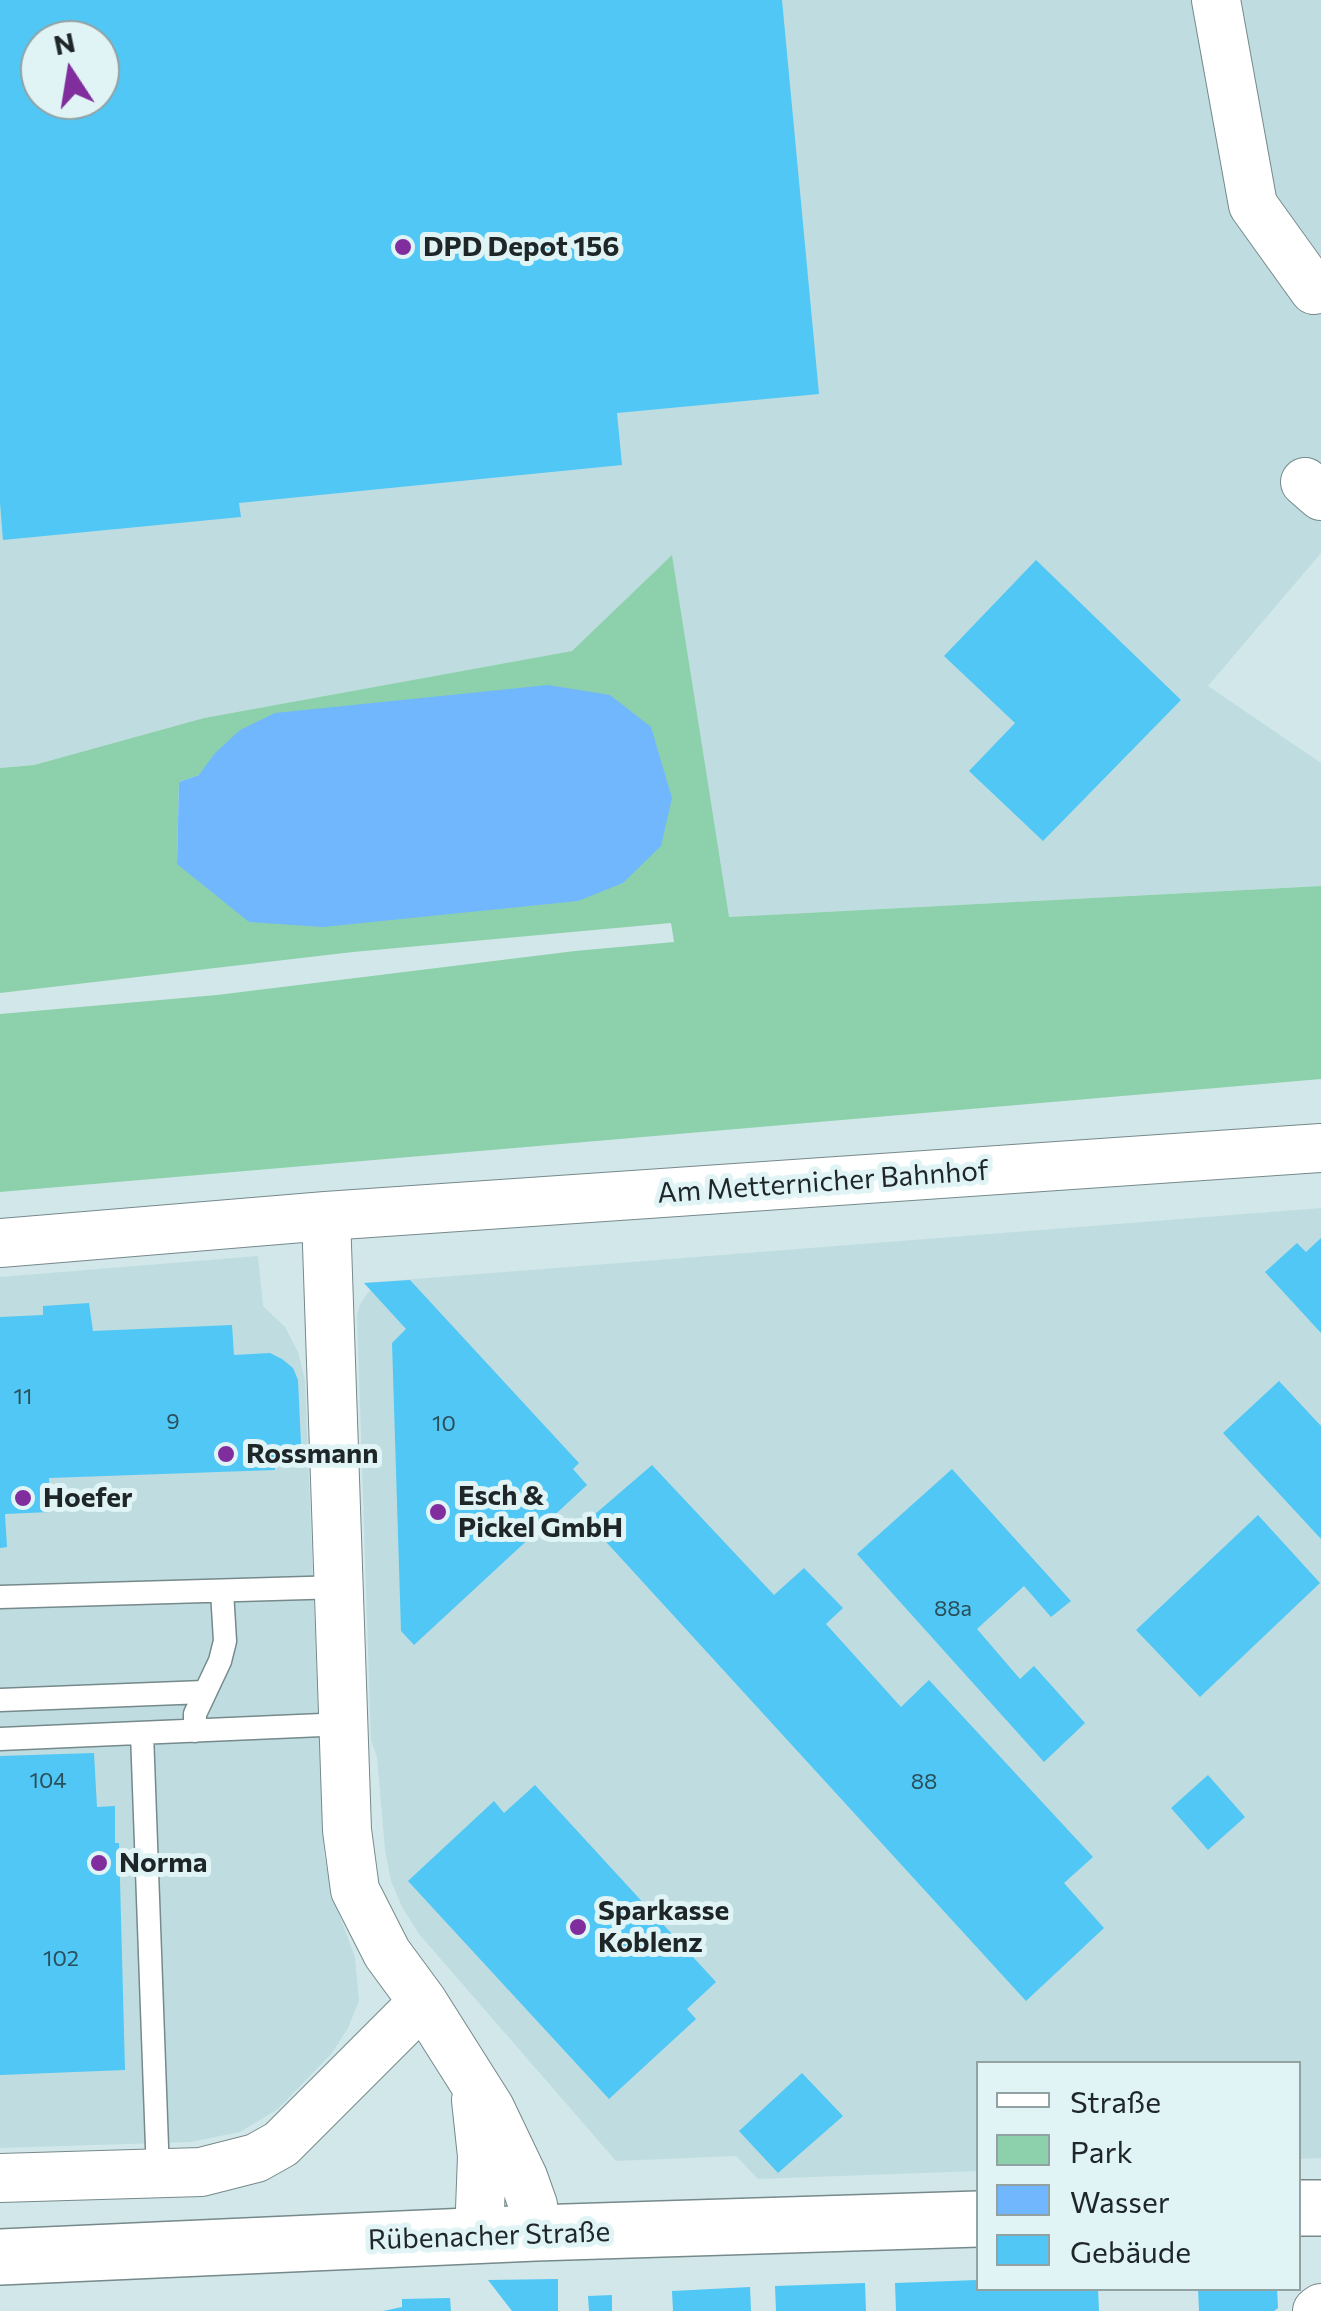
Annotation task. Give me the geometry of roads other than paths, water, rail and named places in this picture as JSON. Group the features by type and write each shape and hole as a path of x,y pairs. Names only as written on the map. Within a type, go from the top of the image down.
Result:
{"main road":[{"name":"Rübenacher Straße","path":"0,2257 976,2219"}],"street":[{"path":"1216,0 1253,205 1314,290"},
{"name":"Am Metternicher Bahnhof","path":"0,1243 326,1216 1321,1148"},
{"path":"326,1216 349,1861 355,1890 387,1953 472,2077 524,2176 534,2234"},
{"path":"0,2178 158,2174 226,2168 256,2158 281,2144 423,2002"},
{"path":"472,2077 482,2156 480,2236"}],"lane":[{"path":"0,1597 341,1586"},
{"path":"195,1730 195,1714 220,1661 224,1641 222,1591"},
{"path":"0,1700 204,1692"},
{"path":"0,1739 345,1724"},
{"path":"142,1733 158,2174"}],"water":[{"path":"548,685 610,695 651,727 672,798 661,846 623,883 578,901 323,927 249,922 177,864 179,782 199,775 240,730 275,713"}],"place":[{"name":"DPD Depot 156","path":"403,247"},
{"name":"Rossmann","path":"226,1454"},
{"name":"Hoefer","path":"23,1498"},
{"name":"Esch & Pickel GmbH","path":"438,1512"},
{"name":"Norma","path":"99,1863"},
{"name":"Sparkasse Koblenz","path":"578,1927"}]}
